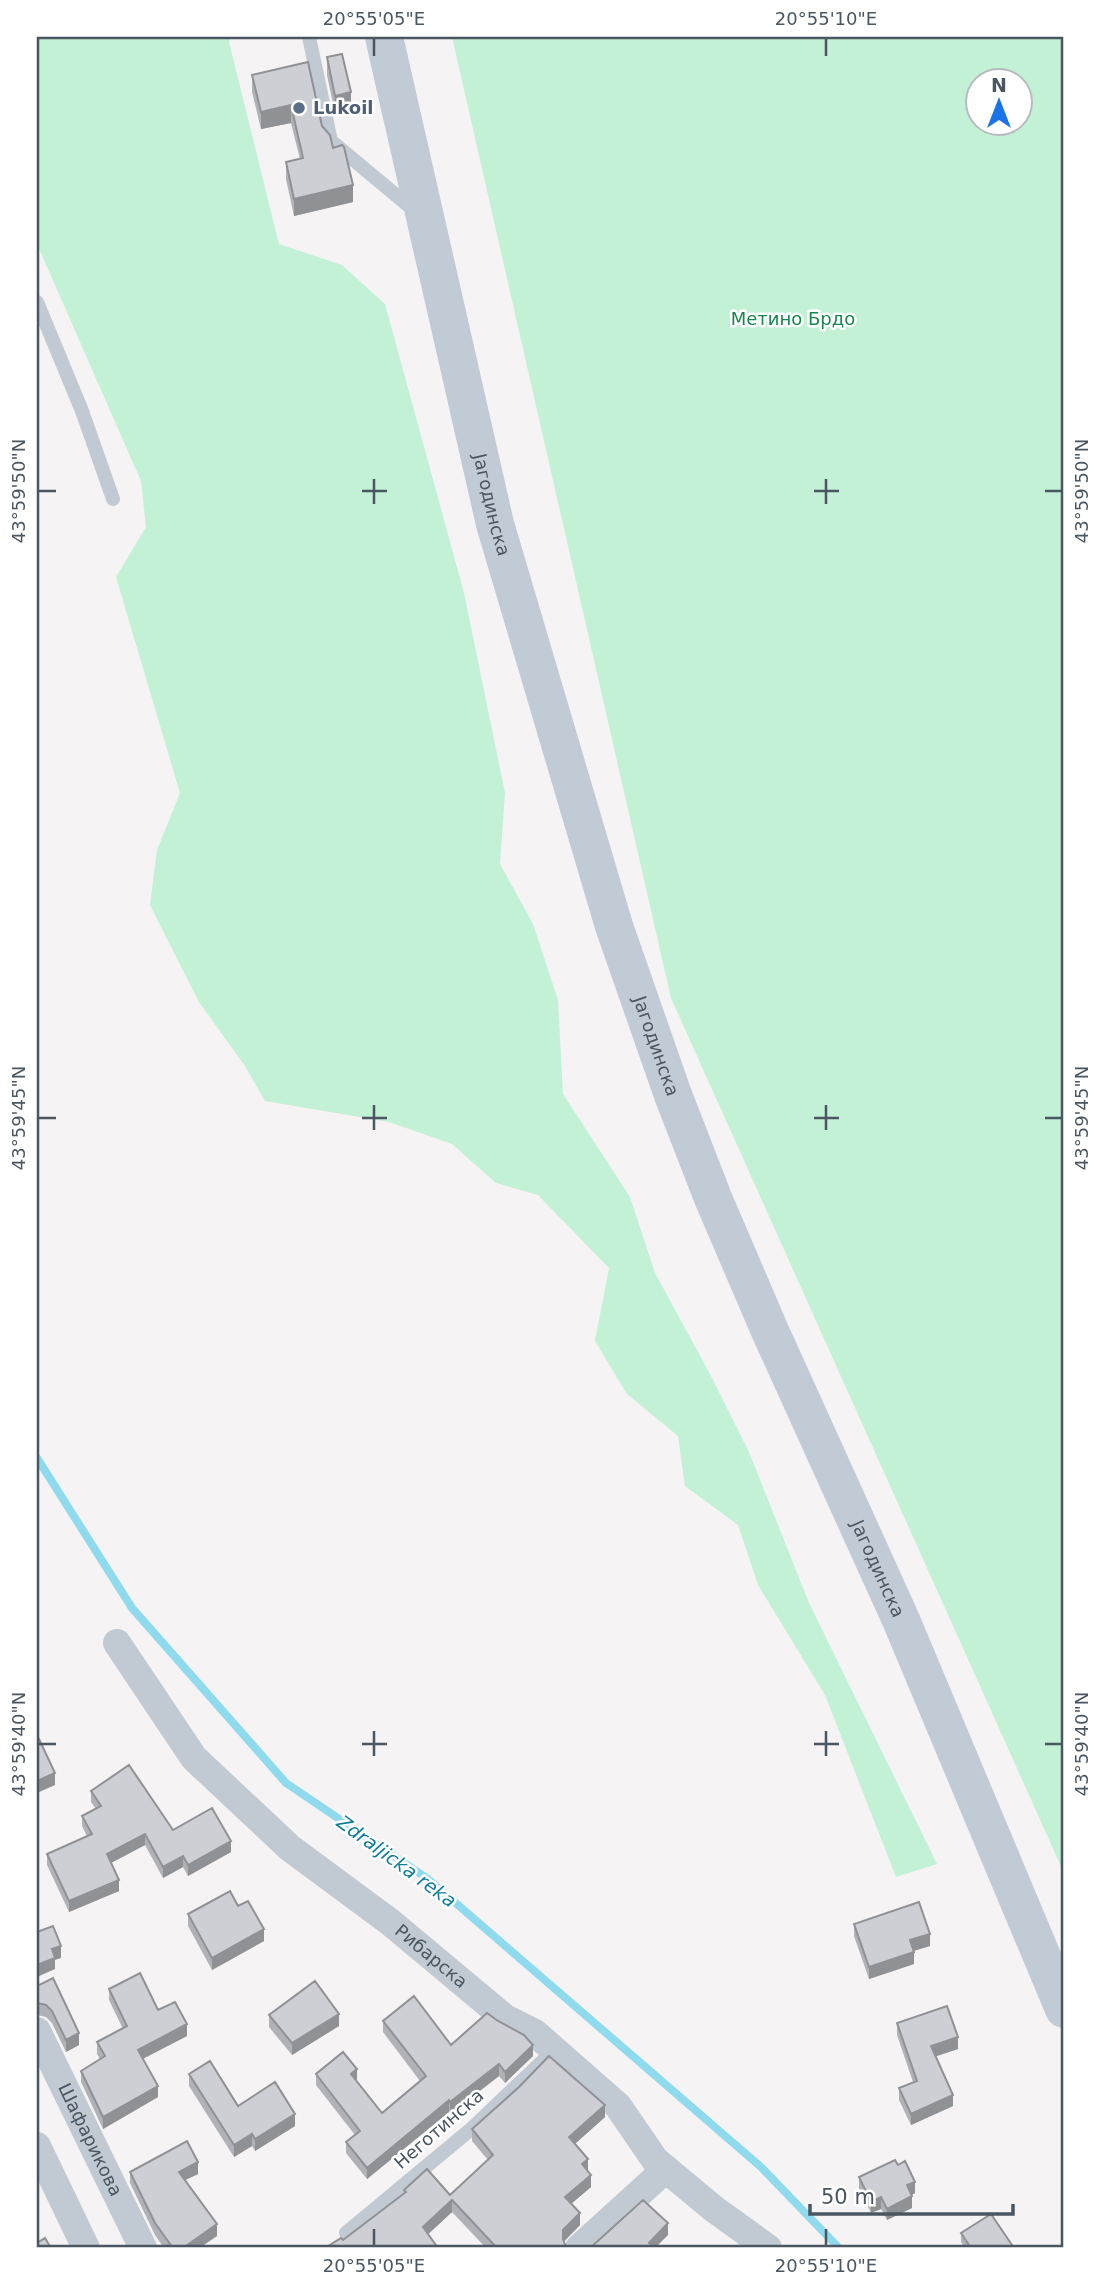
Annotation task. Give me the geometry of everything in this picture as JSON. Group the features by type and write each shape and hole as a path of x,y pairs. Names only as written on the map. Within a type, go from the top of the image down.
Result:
{"main road":[{"name":"Јагодинска","path":"384,37 495,524 589,847 668,1083 769,1331 901,1620 1064,2009"}],"street":[{"name":"Рибарска","path":"117,1643 194,1758 290,1849 390,1922 505,2018 535,2033 618,2106 655,2160 714,2209 768,2248"},
{"name":"Шафарикова","path":"37,2031 143,2248"},
{"path":"37,2147 86,2248"},
{"path":"579,2248 666,2169"}],"lane":[{"path":"309,37 331,141 425,219"},
{"path":"37,302 82,411 113,499"},
{"name":"Неготинска","path":"346,2233 470,2130 554,2050"}],"green space":[{"path":"37,37 231,37 229,42 279,244 342,265 385,304 464,593 505,793 500,864 533,924 558,1000 563,1094 630,1197 655,1273 749,1452 809,1603 937,1864 896,1877 825,1695 758,1585 738,1525 685,1486 678,1436 627,1394 595,1341 609,1268 538,1195 496,1183 452,1144 389,1122 265,1101 245,1066 199,1002 150,905 157,850 180,793 116,577 146,527 141,481 37,244"},
{"name":"Метино Брдо","path":"452,37 1064,37 1064,1873 671,998"}],"building":[{"path":"342,54 351,92 335,96 327,57"},
{"path":"308,62 322,126 330,135 333,148 342,145 344,147 353,185 294,199 286,162 303,158 291,105 261,112 252,75"},
{"path":"39,1739 55,1773 37,1781 37,1741"},
{"path":"129,1765 173,1830 212,1808 231,1841 188,1865 183,1856 163,1867 145,1834 107,1854 119,1880 69,1901 47,1854 92,1834 82,1816 101,1806 91,1791"},
{"path":"230,1891 238,1906 248,1901 264,1929 212,1958 188,1914"},
{"path":"919,1902 930,1934 910,1940 914,1952 869,1967 854,1924"},
{"path":"53,1926 61,1946 52,1949 55,1958 37,1965 37,1932"},
{"path":"140,1973 158,2010 175,2002 187,2024 138,2050 158,2086 103,2117 81,2071 105,2056 97,2042 127,2026 109,1989"},
{"path":"53,1978 79,2033 66,2040 52,2011 46,2005 37,2003 37,1986"},
{"path":"315,1981 339,2014 292,2043 269,2015"},
{"path":"414,1996 451,2045 487,2013 524,2035 533,2045 505,2072 499,2064 450,2102 449,2100 367,2168 346,2142 360,2131 316,2074 343,2052 357,2069 351,2074 382,2113 426,2076 383,2021"},
{"path":"947,2006 958,2037 931,2046 953,2095 911,2114 899,2088 917,2081 897,2023"},
{"path":"549,2056 605,2105 569,2137 588,2159 582,2164 591,2175 565,2197 580,2213 563,2230 563,2239 569,2248 497,2248 452,2200 423,2227 438,2248 325,2248 341,2238 343,2240 406,2192 404,2190 427,2169 450,2195 493,2155 472,2129"},
{"path":"210,2061 238,2106 275,2082 295,2114 255,2139 252,2134 234,2145 189,2074"},
{"path":"187,2141 198,2162 179,2172 217,2224 183,2248 173,2248 155,2223 130,2172"},
{"path":"895,2160 898,2165 905,2161 915,2182 907,2185 912,2196 887,2209 881,2197 871,2202 859,2177"},
{"path":"643,2200 668,2223 649,2243 655,2248 590,2248"},
{"path":"991,2214 1014,2248 971,2248 961,2233"},
{"path":"45,2238 51,2248 37,2248 37,2243"}],"waterway":[{"name":"Zdraljicka reka","path":"37,1458 132,1608 286,1783 428,1879 761,2167 839,2248"}],"place":[{"name":"Lukoil","path":"299,108"}]}
